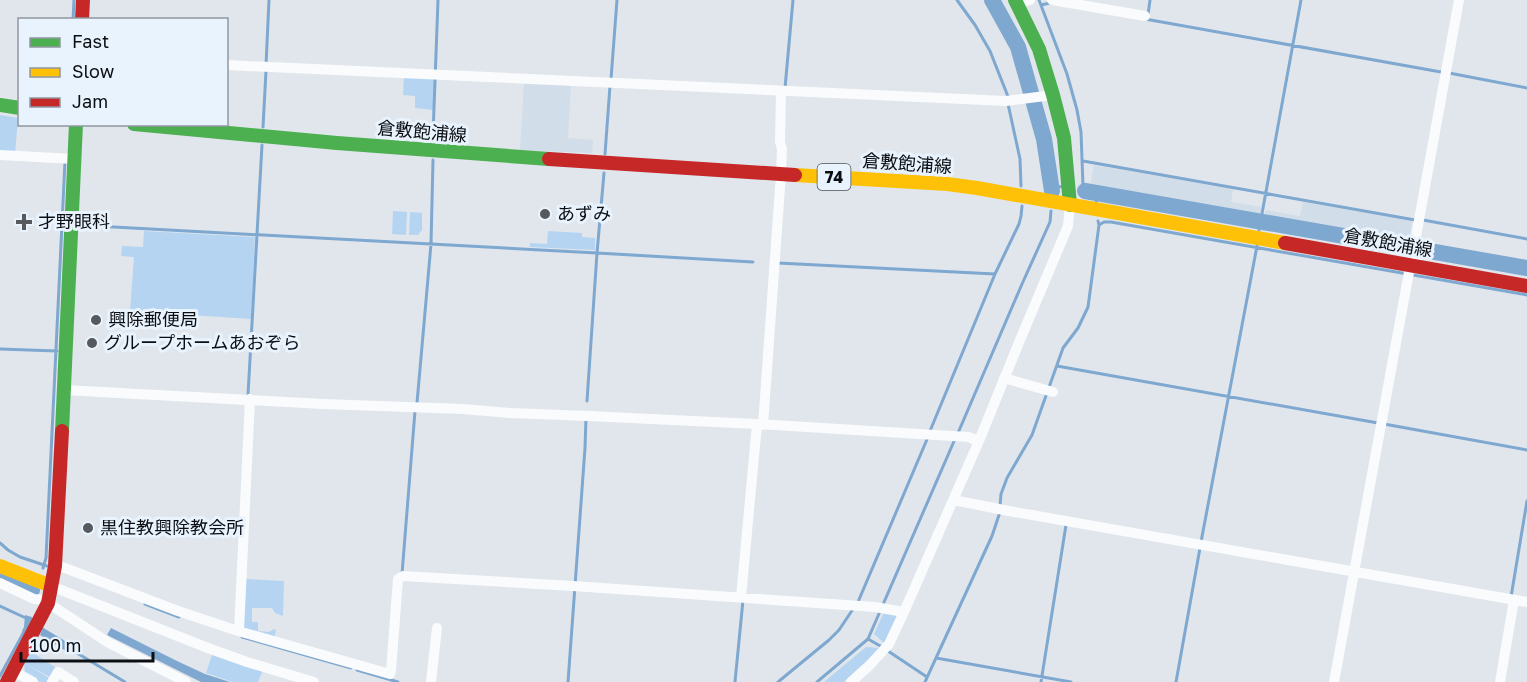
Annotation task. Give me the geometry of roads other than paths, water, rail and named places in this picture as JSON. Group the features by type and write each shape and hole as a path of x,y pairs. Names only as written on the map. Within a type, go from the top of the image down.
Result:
{"main road":[{"path":"82,18 83,0"},
{"path":"1021,1 1039,50 1064,138 1070,205"},
{"path":"0,105 18,108"},
{"path":"10,676 36,627 49,596 55,566 64,390 68,159 76,126"},
{"name":"倉敷飽浦線","path":"153,126 257,137 494,156 947,184 1412,263 1527,286"},
{"path":"0,566 21,575 49,596"}],"street":[{"path":"1052,0 1145,16"},
{"path":"1334,682 1352,573 1382,424 1459,0"},
{"path":"228,65 1006,101 1053,95"},
{"path":"741,597 759,426 781,174 784,91"},
{"path":"0,155 68,159"},
{"path":"850,682 885,648 904,612 979,441 1068,226 1070,205"},
{"path":"1004,378 1050,392"},
{"path":"64,390 924,434 968,437 979,441"},
{"path":"237,630 250,401"},
{"path":"953,500 1352,573 1527,602"},
{"path":"55,566 65,567 164,606 237,630 390,674 398,579 401,577 741,597 881,607 904,612"},
{"path":"0,583 34,599 49,596 314,682"},
{"path":"49,596 102,638 186,682"},
{"path":"1500,682 1512,601"},
{"path":"431,682 437,628"},
{"path":"52,682 58,672 74,682"},
{"path":"10,676 33,682"}],"waterway":[{"path":"73,18 74,0"},
{"path":"266,65 269,0"},
{"path":"433,135 438,0"},
{"path":"611,79 617,0"},
{"path":"785,88 793,0"},
{"path":"957,0 990,51 1009,99"},
{"path":"992,0 1018,47 1044,139 1052,191"},
{"path":"1039,0 1067,74 1077,110 1081,132 1085,191"},
{"path":"1148,15 1150,0"},
{"path":"1259,230 1301,0"},
{"path":"1041,5 1050,3"},
{"path":"1145,19 1441,72"},
{"path":"263,127 266,71"},
{"path":"1449,73 1527,88"},
{"path":"605,154 610,86"},
{"path":"1008,104 1020,159 1021,186"},
{"path":"248,395 262,145"},
{"path":"417,403 431,244 433,160"},
{"path":"43,568 46,558 65,161"},
{"path":"1083,161 1415,220"},
{"path":"77,225 597,253 604,173"},
{"path":"1052,186 1063,187"},
{"path":"1085,191 1527,268"},
{"path":"1096,203 1097,194"},
{"path":"930,431 995,274 1019,224 1022,206"},
{"path":"958,433 1050,222 1051,211"},
{"path":"1423,220 1527,239"},
{"path":"1000,506 1001,494 1007,478 1032,435 1063,348 1078,328 1088,307 1098,221"},
{"path":"1099,225 1111,222 1527,295"},
{"path":"1201,542 1257,246"},
{"path":"587,401 597,253 753,262"},
{"path":"778,263 995,274"},
{"path":"0,349 57,351"},
{"path":"1057,366 1378,423"},
{"path":"402,574 415,411"},
{"path":"568,682 586,418"},
{"path":"1384,424 1527,450"},
{"path":"858,602 928,437"},
{"path":"817,682 868,639 955,439"},
{"path":"1511,597 1527,501"},
{"path":"925,682 992,536 1000,512"},
{"path":"1041,682 1066,525"},
{"path":"0,543 20,557 47,566"},
{"path":"1176,682 1200,548"},
{"path":"0,576 32,590"},
{"path":"735,682 743,600"},
{"path":"145,604 179,617"},
{"path":"0,606 28,619"},
{"path":"778,682 829,640 853,609"},
{"path":"0,676 25,630"},
{"path":"242,637 351,668"},
{"path":"868,639 882,647"},
{"path":"67,647 125,682"},
{"path":"888,651 927,677"},
{"path":"936,658 1071,682"},
{"path":"357,670 398,682"}],"place":[{"name":"あずみ","path":"545,214"},
{"name":"才野眼科","path":"24,222"},
{"name":"興除郵便局","path":"96,320"},
{"name":"グループホームあおぞら","path":"92,343"},
{"name":"黒住教興除教会所","path":"88,528"}]}
